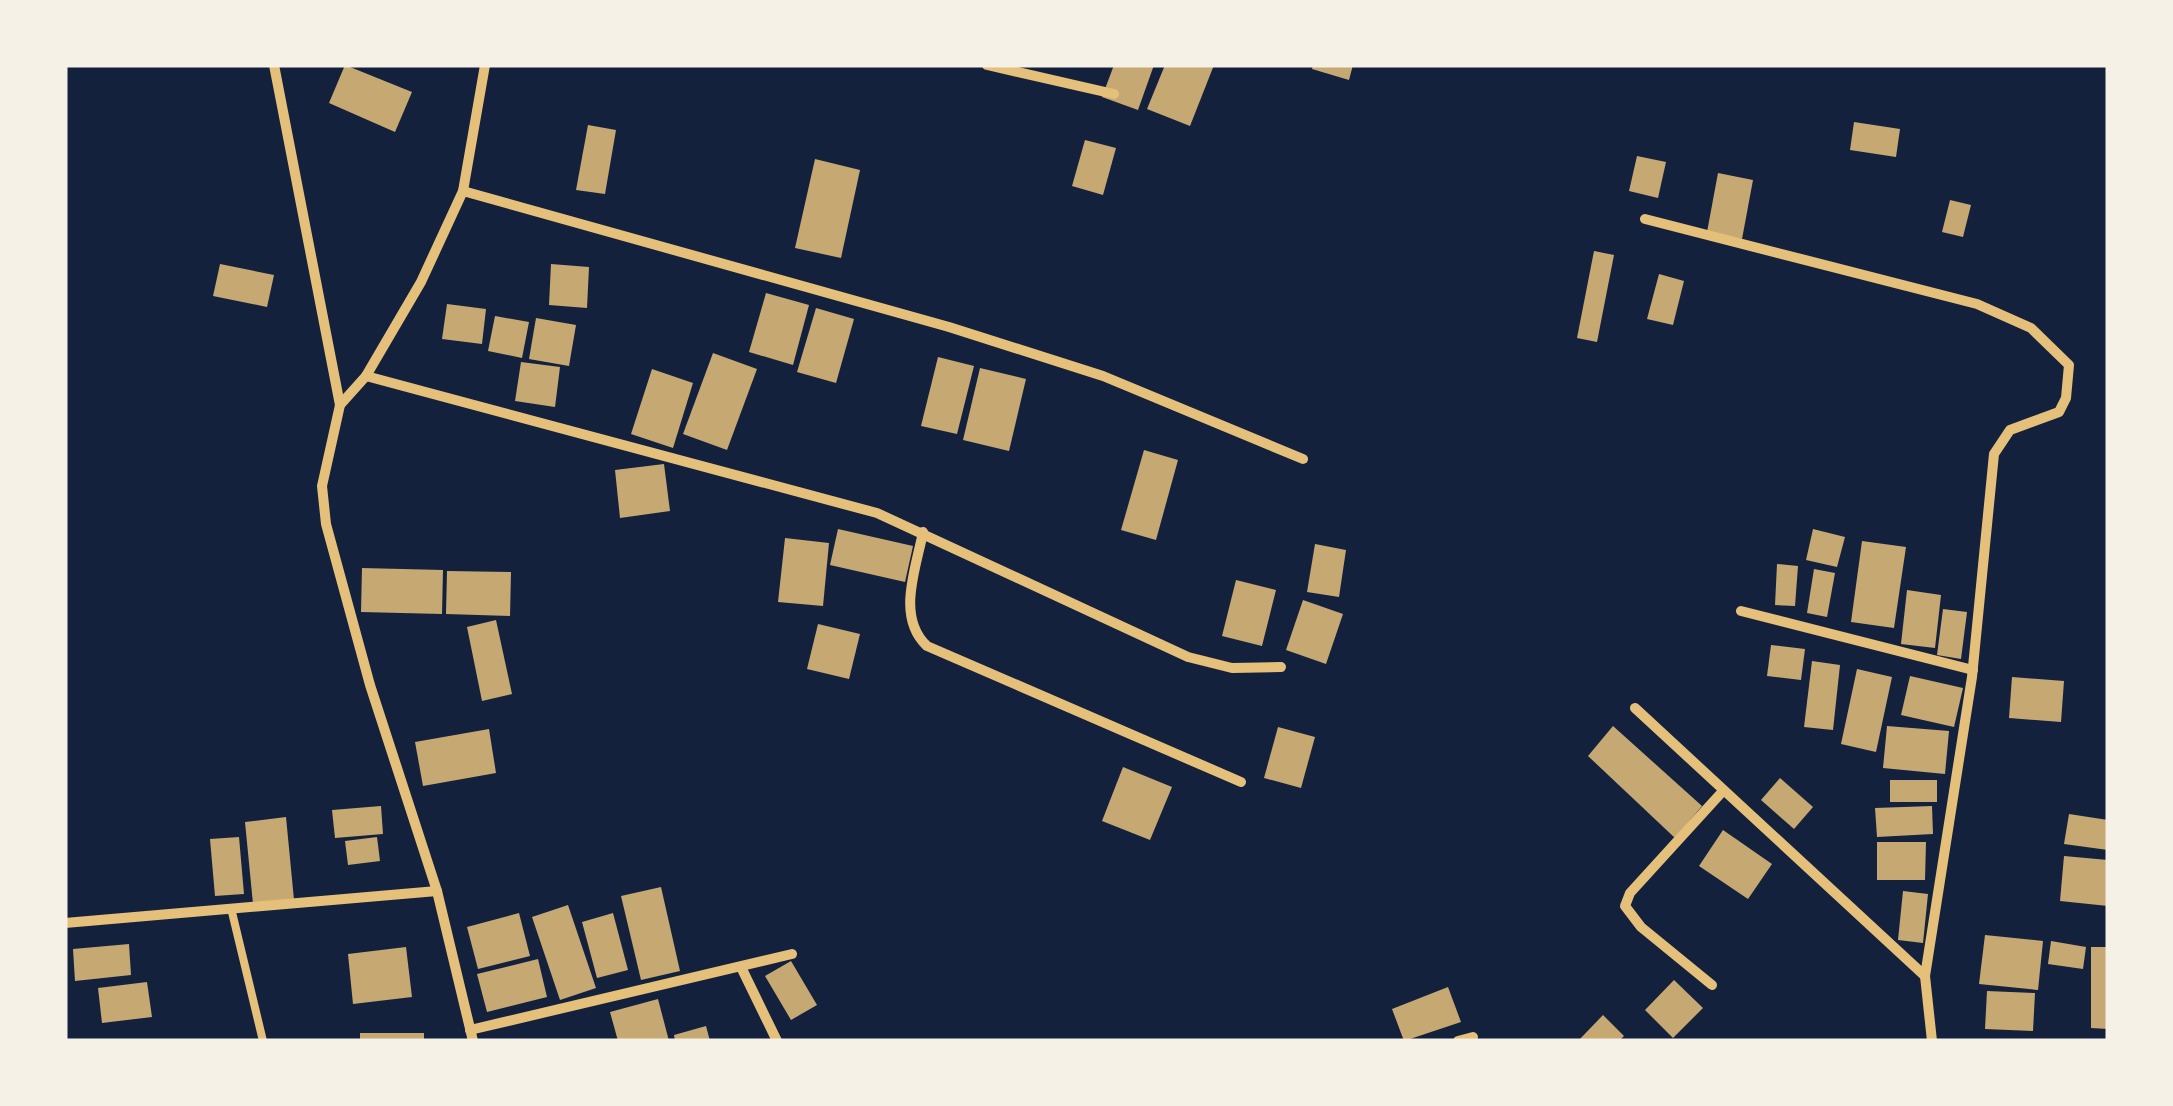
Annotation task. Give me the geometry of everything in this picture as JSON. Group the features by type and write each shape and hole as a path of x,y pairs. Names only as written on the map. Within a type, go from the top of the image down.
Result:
{"street":[{"path":"274,65 340,405 322,486 326,524 370,685 437,891 471,1036 792,954"},
{"path":"340,405 366,376 420,282 463,190 484,65"},
{"path":"986,65 1114,94"},
{"path":"463,190 1104,376 1303,458"},
{"path":"1645,219 1935,290 2031,328 2048,340 2069,365 2066,398 2059,412 2018,426 1998,445 1973,670 1924,976 1932,1041"},
{"path":"366,376 878,513 1188,656 1232,668 1281,667"},
{"path":"922,532 909,617 913,633 927,646 1241,782"},
{"path":"1741,611 1973,670"},
{"path":"1634,708 1924,976"},
{"path":"1712,985 1641,927 1626,906 1630,893 1723,790"},
{"path":"65,923 437,891"},
{"path":"741,967 777,1041"},
{"path":"1458,1041 1473,1037"}],"lane":[{"path":"232,908 263,1041"}],"building":[{"path":"345,65 412,92 395,132 329,103"},
{"path":"1114,65 1154,65 1138,110 1102,97"},
{"path":"1165,65 1214,65 1190,126 1147,109"},
{"path":"1313,65 1353,65 1349,80 1312,69"},
{"path":"1854,122 1900,129 1896,157 1850,150"},
{"path":"588,125 616,130 605,194 576,190"},
{"path":"1085,140 1116,148 1103,195 1072,186"},
{"path":"1637,156 1666,162 1658,198 1629,191"},
{"path":"815,159 860,170 841,258 795,248"},
{"path":"1718,173 1753,180 1742,239 1707,232"},
{"path":"1950,200 1971,205 1963,237 1942,232"},
{"path":"1594,251 1614,255 1597,342 1577,338"},
{"path":"220,264 274,275 267,307 213,296"},
{"path":"551,264 589,267 587,308 549,305"},
{"path":"1659,274 1684,281 1673,325 1647,319"},
{"path":"766,293 809,305 793,365 749,352"},
{"path":"447,304 486,309 482,344 442,339"},
{"path":"816,308 854,319 836,383 797,372"},
{"path":"495,316 529,322 522,358 488,351"},
{"path":"536,318 576,325 569,366 529,359"},
{"path":"713,353 757,369 727,450 683,434"},
{"path":"938,357 974,366 957,434 921,426"},
{"path":"521,362 560,367 555,407 515,401"},
{"path":"980,368 1026,379 1009,451 963,440"},
{"path":"652,369 693,383 673,448 631,434"},
{"path":"1144,450 1178,460 1156,540 1121,530"},
{"path":"664,464 670,511 620,518 615,470"},
{"path":"838,529 913,546 905,582 830,565"},
{"path":"1813,529 1845,537 1837,567 1806,560"},
{"path":"785,538 829,543 823,606 778,602"},
{"path":"1862,541 1906,547 1894,628 1851,622"},
{"path":"1315,544 1346,550 1339,597 1307,592"},
{"path":"1777,564 1798,566 1795,606 1775,605"},
{"path":"362,568 443,570 442,614 361,612"},
{"path":"1814,569 1835,573 1827,617 1807,613"},
{"path":"447,571 511,572 510,616 446,614"},
{"path":"1236,580 1276,590 1262,646 1222,636"},
{"path":"1907,590 1941,595 1935,648 1901,644"},
{"path":"1303,600 1343,614 1326,664 1286,650"},
{"path":"1943,609 1967,612 1961,659 1937,655"},
{"path":"496,620 512,694 482,701 467,627"},
{"path":"818,624 860,634 849,679 807,669"},
{"path":"1771,645 1805,649 1801,680 1767,676"},
{"path":"1812,661 1840,665 1833,730 1804,727"},
{"path":"1857,669 1892,677 1876,752 1841,744"},
{"path":"1910,676 1963,688 1954,727 1901,715"},
{"path":"2012,677 2064,681 2061,722 2009,718"},
{"path":"1613,726 1702,806 1675,838 1588,756"},
{"path":"1887,726 1949,731 1945,774 1883,768"},
{"path":"1278,727 1315,737 1301,788 1264,778"},
{"path":"489,729 496,773 423,786 415,742"},
{"path":"1123,767 1172,787 1150,840 1102,821"},
{"path":"1780,778 1813,807 1794,829 1761,800"},
{"path":"1890,780 1937,780 1937,802 1890,802"},
{"path":"381,806 383,834 335,838 332,810"},
{"path":"1932,806 1933,834 1877,837 1875,808"},
{"path":"2069,814 2108,820 2108,850 2064,844"},
{"path":"286,817 294,900 253,904 245,822"},
{"path":"1723,830 1772,864 1748,899 1699,866"},
{"path":"239,837 244,894 215,896 210,839"},
{"path":"377,837 380,861 348,865 345,841"},
{"path":"1877,842 1926,842 1925,880 1877,880"},
{"path":"2064,856 2108,860 2108,906 2060,901"},
{"path":"661,887 680,971 641,980 621,896"},
{"path":"1903,891 1928,894 1923,943 1898,940"},
{"path":"568,905 596,988 560,1000 532,917"},
{"path":"519,913 530,956 478,969 467,927"},
{"path":"613,913 628,970 597,978 582,922"},
{"path":"1985,935 2043,941 2038,990 1979,984"},
{"path":"2051,941 2086,947 2083,969 2048,964"},
{"path":"129,944 131,975 75,981 73,949"},
{"path":"406,947 412,997 353,1004 348,954"},
{"path":"2091,947 2108,947 2108,1029 2091,1028"},
{"path":"538,959 547,997 487,1012 477,974"},
{"path":"791,961 817,1005 791,1020 765,976"},
{"path":"1674,980 1703,1008 1673,1038 1645,1010"},
{"path":"147,982 152,1017 102,1023 98,988"},
{"path":"1448,987 1461,1022 1404,1041 1392,1009"},
{"path":"1987,991 2035,993 2033,1031 1985,1029"},
{"path":"658,999 669,1041 618,1041 610,1012"},
{"path":"1603,1015 1624,1036 1619,1041 1578,1041"},
{"path":"706,1026 710,1041 675,1041 674,1035"},
{"path":"360,1033 424,1033 424,1041 360,1041"}]}
